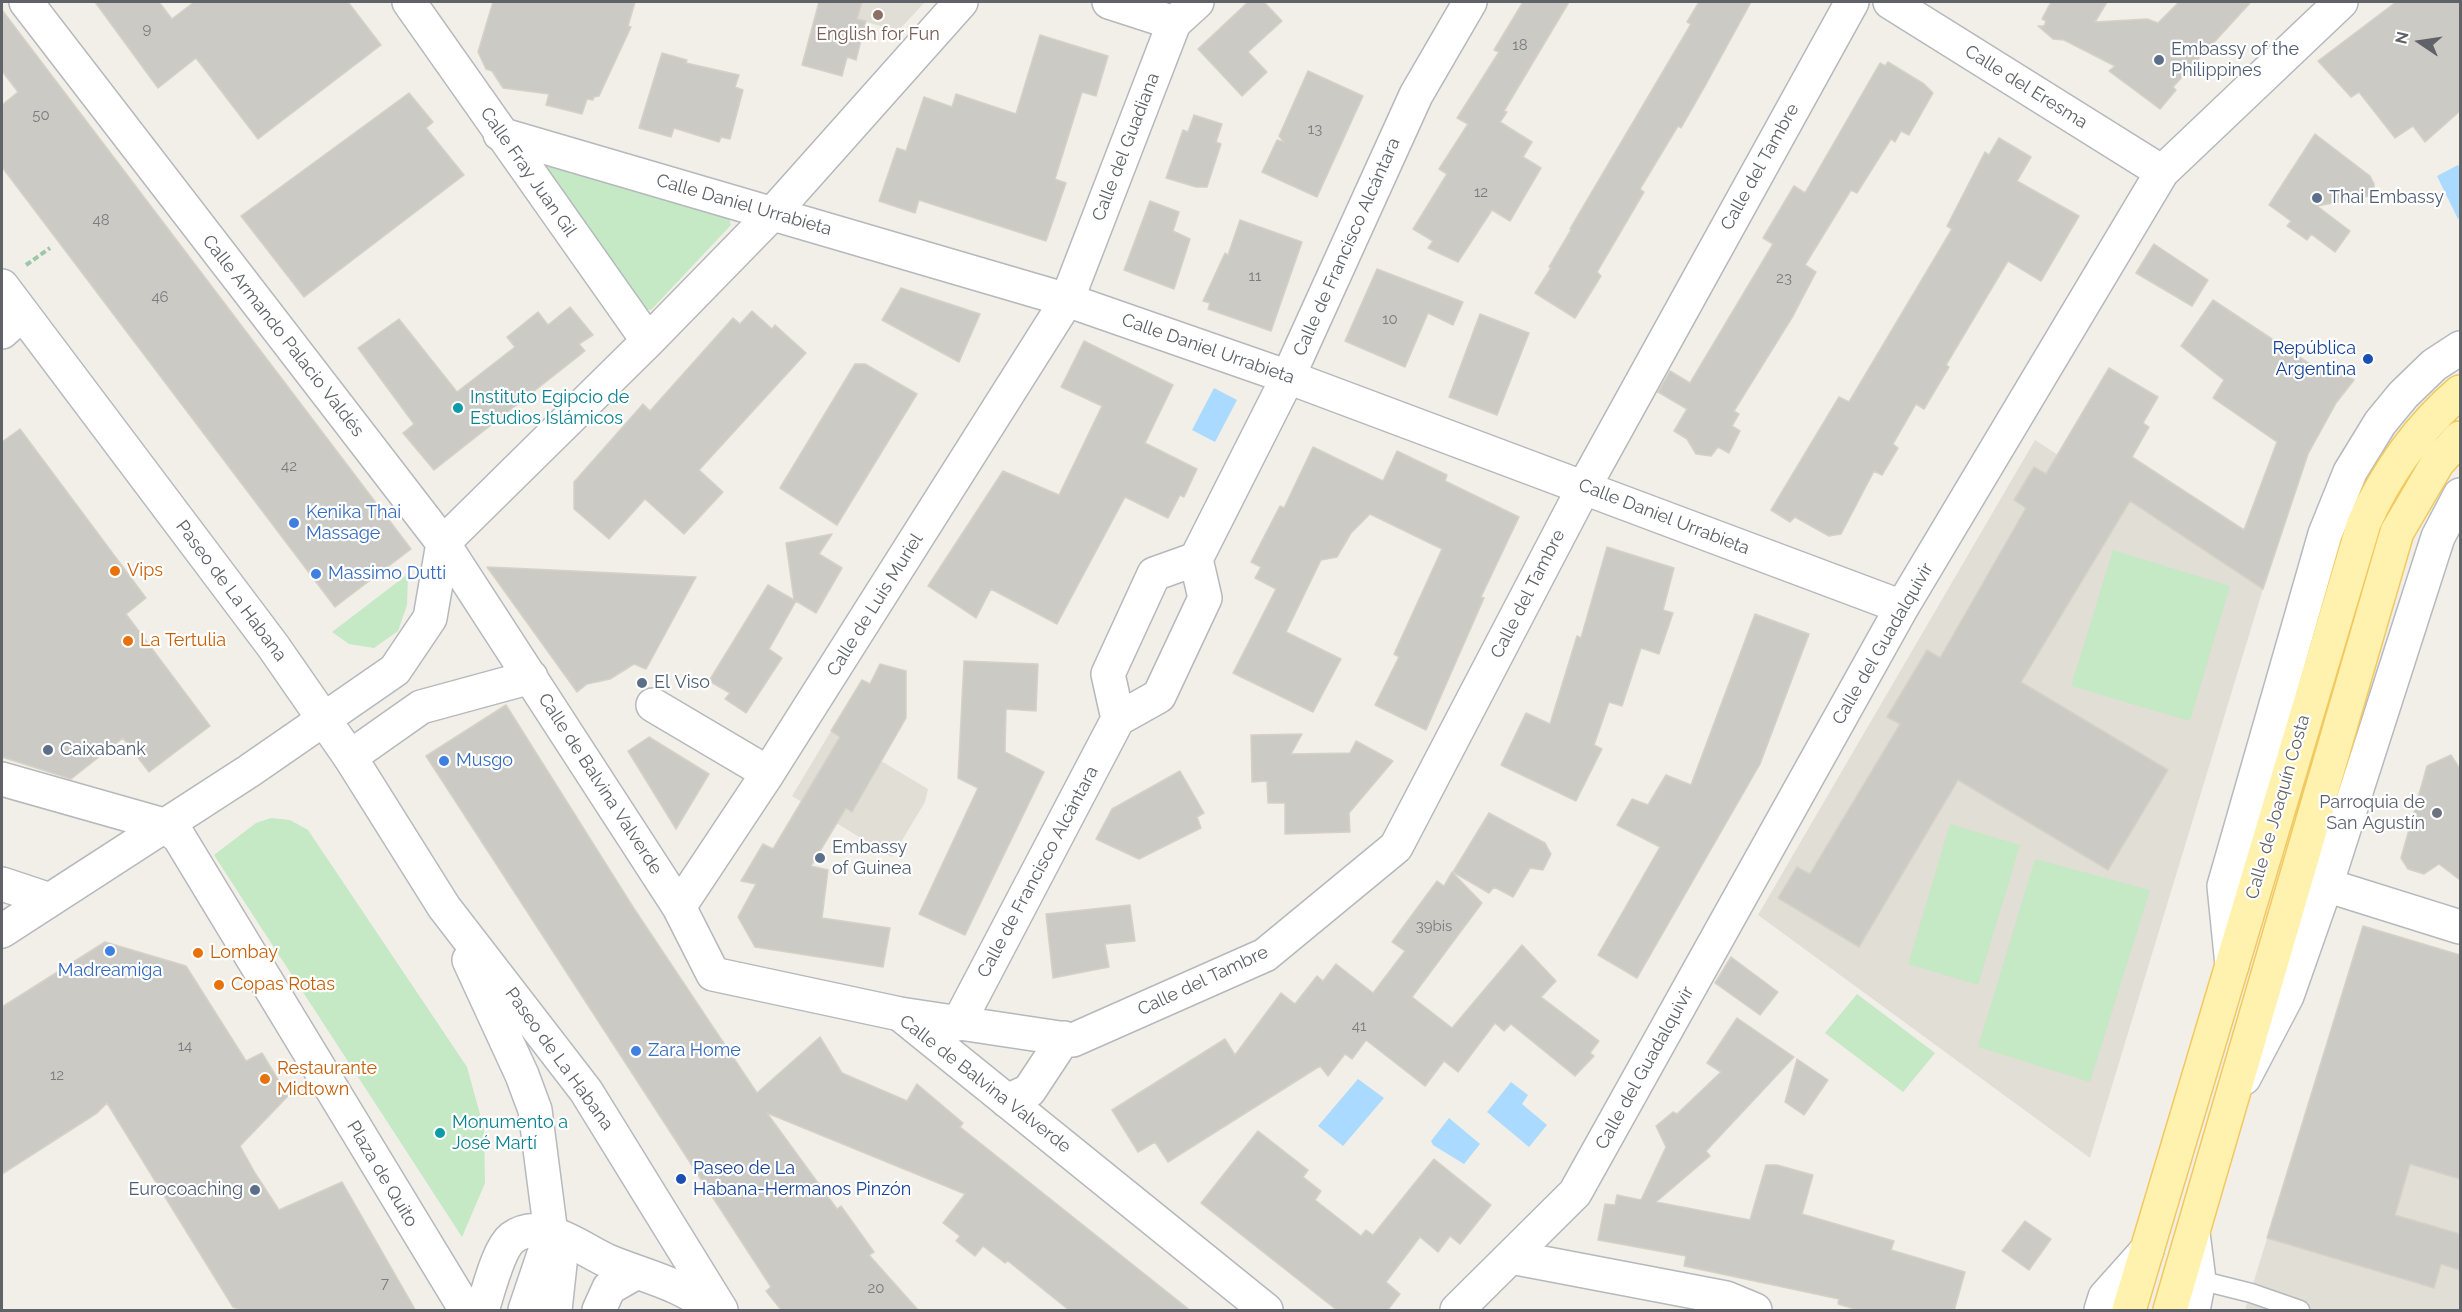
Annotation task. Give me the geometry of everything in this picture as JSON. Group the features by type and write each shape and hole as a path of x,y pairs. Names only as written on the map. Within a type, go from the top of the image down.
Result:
{"main road":[{"name":"Calle de Joaquín Costa","path":"2129,1311 2364,523 2380,486 2408,446 2436,413 2460,392"},
{"path":"2170,1311 2397,532 2438,462 2460,438"}],"street":[{"name":"Calle Armando Palacio Valdés","path":"26,2 443,543 531,677"},
{"name":"Calle Fray Juan Gil","path":"408,2 648,342"},
{"path":"2,931 47,899 249,771 395,670 430,618 443,543 648,342 773,213 961,2"},
{"path":"1109,2 1173,23"},
{"name":"Calle del Guadiana","path":"1067,300 1173,23 1197,2"},
{"name":"Calle de Francisco Alcántara","path":"1196,559 1288,377 1416,95 1470,2"},
{"name":"Calle del Tambre","path":"900,1014 1073,1040 1264,956 1396,847 1584,487 1852,2"},
{"name":"Calle del Eresma","path":"1890,2 2162,172"},
{"name":"Calle del Guadalquivir","path":"1457,1311 1575,1193 1902,607 2162,172 2341,2"},
{"name":"Calle Daniel Urrabieta","path":"500,134 1067,300 1288,377 1902,607"},
{"name":"Paseo de La Habana","path":"2,286 12,323 273,646 325,719 444,907 604,1117 721,1311"},
{"name":"Calle de Luis Muriel","path":"679,907 768,773 1067,300"},
{"path":"2232,965 2224,886 2325,534 2350,472 2380,423 2403,395 2434,365 2460,348"},
{"path":"2234,1096 2287,996 2326,885 2438,537 2460,495"},
{"path":"1196,559 1205,598 1159,696 1118,719 1108,674 1154,574 1196,559"},
{"path":"350,757 421,707 531,677"},
{"name":"Calle de Balvina Valverde","path":"531,677 679,907 713,974 900,1014 1266,1311"},
{"path":"653,705 768,773"},
{"name":"Calle de Francisco Alcántara","path":"958,1024 1118,719"},
{"path":"2,779 164,825"},
{"name":"Plaza de Quito","path":"164,825 179,837 466,1311"},
{"path":"2,884 47,899"},
{"path":"2326,885 2460,927"},
{"name":"Paseo de La Habana","path":"444,907 522,1076 535,1110 551,1234"},
{"path":"1007,1101 1018,1098 1029,1090 1064,1038"},
{"path":"482,1311 507,1243 526,1232 551,1234 569,1240 599,1258 683,1288 714,1311"},
{"path":"2193,1233 2196,1295"},
{"path":"525,1311 551,1234"},
{"path":"551,1234 560,1264 555,1311"},
{"name":"Calle de Joaquín Costa","path":"2101,1311 2105,1297 2147,1250"},
{"path":"1511,1257 1726,1298 1755,1311"},
{"path":"599,1311 609,1288 637,1272"}],"lane":[{"path":"2196,1295 2251,1293 2300,1311"}],"shaded area":[{"name":"English for Fun","path":"819,2 925,2 898,31 842,15 817,11"},
{"path":"2035,440 2263,589 2090,1158 1758,915"},
{"path":"831,731 928,789 925,802 892,857 792,796"},
{"path":"2363,926 2460,955 2460,1310 2245,1310"}],"green space":[{"path":"551,162 728,214 731,225 651,310 641,309 539,166"},
{"path":"2113,550 2230,586 2190,721 2071,686"},
{"path":"408,574 407,605 398,631 374,648 349,644 332,632"},
{"path":"271,818 290,820 308,830 467,1067 484,1129 485,1183 462,1237 214,855 256,823"},
{"path":"1950,824 2020,845 1978,985 1908,964"},
{"path":"2035,859 2150,890 2090,1082 1978,1047"},
{"path":"1857,994 1935,1053 1903,1092 1825,1033"}],"water":[{"path":"2458,165 2460,170 2460,217 2458,219 2437,176"},
{"path":"1214,388 1237,400 1215,442 1192,430"},
{"path":"1358,1079 1384,1098 1343,1146 1318,1126"},
{"path":"1511,1082 1528,1095 1522,1104 1547,1125 1529,1147 1487,1112"},
{"path":"1449,1118 1480,1144 1464,1164 1433,1145 1431,1141"}],"building":[{"path":"95,2 159,2 172,19 194,2 348,2 381,45 258,139 196,58 158,88"},
{"path":"493,2 635,2 628,26 631,27 599,96 594,97 593,100 587,99 582,114 546,105 549,94 503,88 492,71 486,69 478,52"},
{"path":"819,2 862,2 857,19 866,21 856,60 847,57 842,76 802,65"},
{"path":"1248,2 1264,2 1282,21 1248,52 1267,72 1242,96 1198,49"},
{"path":"1523,2 1569,2 1504,111 1507,112 1500,122 1532,142 1523,157 1541,168 1510,221 1492,210 1458,262 1428,248 1433,241 1413,229 1447,174 1439,169 1468,124 1457,118 1499,52 1494,50"},
{"path":"1699,2 1751,2 1681,128 1678,126 1640,189 1644,192 1597,272 1601,276 1575,318 1535,293 1551,268 1549,267 1570,229 1691,24 1687,22"},
{"path":"2051,2 2107,2 2095,22 2147,19 2158,23 2179,2 2251,2 2173,87 2176,90 2160,109 2109,71 2115,66 2064,40 2053,39 2038,26 2044,26 2046,21 2042,19"},
{"path":"2396,2 2460,2 2460,111 2425,142 2413,126 2395,138 2359,92 2351,97 2318,61"},
{"path":"2,10 411,549 335,607 2,167 2,105 18,92 2,71"},
{"path":"1040,35 1108,56 1096,96 1082,92 1055,179 1066,183 1046,241 919,200 915,213 879,201 897,148 906,151 924,97 952,107 956,94 1016,114"},
{"path":"662,53 687,60 686,63 739,75 735,87 743,90 730,139 721,137 719,142 674,128 671,137 639,128"},
{"path":"1888,62 1924,84 1933,93 1909,135 1901,131 1895,142 1891,139 1857,193 1851,190 1805,265 1816,272 1793,316 1734,411 1739,414 1732,426 1740,431 1729,453 1718,447 1711,456 1696,454 1687,439 1674,431 1687,409 1658,392 1670,371 1690,383 1773,244 1763,238 1794,186 1805,193 1880,63 1885,66"},
{"path":"1308,71 1363,96 1317,197 1262,172 1277,140 1284,142 1279,136"},
{"path":"409,93 433,122 426,128 464,175 304,297 241,216"},
{"path":"1194,115 1222,124 1216,142 1221,144 1207,187 1196,187 1166,178 1183,130 1188,132"},
{"path":"2315,134 2370,176 2374,184 2374,195 2317,206 2350,231 2335,252 2311,234 2307,240 2287,226 2291,221 2269,205"},
{"path":"1999,138 2031,157 2017,181 2079,216 2041,281 2008,261 1946,365 1949,367 1924,409 1916,404 1893,444 1898,448 1882,475 1874,471 1841,534 1829,536 1795,517 1790,522 1771,510 1839,397 1849,402 1952,229 1947,226 1985,152 1989,155"},
{"path":"1150,201 1179,212 1173,231 1190,239 1174,289 1124,270"},
{"path":"1240,220 1302,242 1271,331 1208,309 1210,303 1203,301 1225,253 1228,255"},
{"path":"2154,244 2208,280 2192,306 2136,273"},
{"path":"1377,269 1463,302 1453,325 1428,313 1405,367 1345,341"},
{"path":"901,288 980,314 959,362 882,320"},
{"path":"2213,300 2322,372 2328,364 2354,380 2336,403 2308,454 2263,589 2130,501 2021,682 2168,770 2108,870 1958,780 1859,947 1778,898 1797,867 1810,874 1900,724 1887,717 1927,650 1940,658 2026,508 2014,500 2034,467 2046,474 2109,368 2158,397 2143,423 2149,427 2132,457 2244,530 2277,442 2213,398 2224,380 2181,346"},
{"name":"Instituto Egipcio de Estudios Islámicos","path":"570,307 593,335 579,344 585,351 434,470 403,433 414,424 358,348 399,319 457,392 515,347 507,337 538,312 548,325"},
{"path":"752,311 772,329 775,325 806,353 699,470 723,492 684,534 645,499 609,539 574,509 574,482 643,404 650,411 733,318 740,324"},
{"path":"1480,314 1529,333 1497,415 1449,397"},
{"path":"1084,341 1173,385 1145,443 1197,469 1184,497 1180,495 1168,518 1125,497 1057,624 991,589 976,618 928,586 1003,471 1059,495 1102,406 1061,387"},
{"path":"855,364 865,364 917,394 837,525 780,488"},
{"path":"20,429 146,598 126,614 210,726 149,772 123,738 71,779 2,757 2,442"},
{"path":"1313,447 1383,481 1397,451 1447,475 1445,481 1519,517 1481,597 1484,598 1426,730 1375,705 1399,657 1394,654 1442,549 1370,514 1351,533 1337,557 1321,560 1286,632 1341,659 1313,712 1233,673 1276,589 1255,578 1261,567 1251,562 1280,506 1284,508"},
{"path":"832,534 819,554 842,568 816,613 796,601 769,649 782,658 746,713 725,699 730,693 709,681 768,585 794,600 786,543"},
{"path":"1607,547 1674,568 1663,610 1673,613 1659,654 1641,648 1622,706 1609,702 1594,745 1602,749 1576,801 1501,765 1526,713 1550,724 1577,636 1581,638"},
{"path":"487,567 696,577 646,669 634,664 610,679 587,684 577,692"},
{"path":"1755,614 1809,634 1760,764 1637,978 1598,955 1660,847 1617,825 1632,799 1648,805 1666,775 1691,785"},
{"path":"964,661 1038,664 1036,711 1006,709 1005,752 1044,772 965,935 919,914 978,788 958,778"},
{"path":"880,664 906,671 906,718 852,812 846,808 811,866 828,870 822,918 890,928 883,967 755,947 738,917 756,884 741,881 763,844 773,849 840,737 831,731 862,680 870,684"},
{"path":"506,705 633,907 757,1093 820,1037 842,1073 907,1101 917,1084 963,1123 960,1127 1191,1311 1070,1311 1008,1261 1005,1263 983,1246 975,1256 956,1241 960,1236 943,1223 965,1194 767,1113 837,1209 841,1206 874,1252 869,1255 919,1311 782,1311 766,1291 771,1287 426,756"},
{"path":"1302,734 1291,754 1350,753 1356,741 1393,761 1349,813 1350,832 1285,834 1285,803 1268,803 1267,781 1252,782 1251,735"},
{"path":"649,737 709,774 676,829 628,751"},
{"name":"Parroquia de San Agustín","path":"2451,755 2460,769 2460,880 2439,864 2424,874 2408,869 2401,858 2427,766"},
{"path":"1180,771 1204,813 1197,817 1201,828 1139,859 1096,839 1112,809"},
{"path":"1489,813 1545,843 1551,854 1543,870 1530,868 1513,897 1494,887 1489,893 1453,872"},
{"path":"1452,872 1482,903 1412,997 1452,1028 1522,945 1556,981 1541,997 1599,1041 1590,1053 1594,1056 1575,1076 1511,1024 1504,1031 1495,1023 1458,1072 1444,1061 1425,1086 1366,1040 1352,1059 1345,1054 1328,1076 1320,1066 1168,1162 1155,1142 1138,1152 1112,1110 1225,1039 1235,1055 1281,993 1295,1004 1317,976 1323,981 1336,964 1373,993 1405,951 1392,942 1437,881 1444,886"},
{"path":"1130,905 1135,941 1105,944 1109,967 1053,978 1046,914"},
{"path":"2363,926 2460,955 2460,1179 2410,1164 2395,1215 2460,1234 2460,1270 2441,1264 2434,1288 2267,1238"},
{"path":"105,942 186,966 246,1061 262,1053 288,1096 240,1146 255,1173 279,1210 342,1182 416,1311 243,1311 233,1307 107,1103 97,1113 2,1174 2,1007"},
{"path":"1731,957 1778,992 1760,1015 1715,983"},
{"path":"1737,1018 1794,1057 1706,1151 1710,1156 1656,1202 1750,1220 1766,1165 1777,1165 1813,1175 1802,1214 1894,1241 1891,1250 1965,1272 1954,1311 1861,1311 1838,1304 1839,1299 1684,1266 1686,1256 1598,1240 1605,1204 1615,1205 1617,1195 1641,1200 1666,1147 1656,1126 1673,1112 1677,1114 1721,1072 1707,1063"},
{"path":"1797,1059 1828,1080 1804,1115 1785,1102"},
{"path":"1258,1131 1308,1170 1303,1177 1321,1191 1315,1200 1361,1236 1366,1230 1373,1235 1434,1159 1491,1205 1460,1244 1450,1236 1438,1252 1420,1237 1386,1282 1400,1294 1387,1311 1338,1311 1201,1203"},
{"path":"2025,1221 2051,1239 2029,1270 2002,1251"}],"place":[{"name":"English for Fun","path":"878,15"},
{"name":"Embassy of the Philippines","path":"2159,60"},
{"name":"Thai Embassy","path":"2317,198"},
{"name":"República Argentina","path":"2368,359"},
{"name":"Instituto Egipcio de Estudios Islámicos","path":"458,408"},
{"name":"Kenika Thai Massage","path":"294,523"},
{"name":"Vips","path":"115,571"},
{"name":"Massimo Dutti","path":"316,574"},
{"name":"La Tertulia","path":"128,641"},
{"name":"El Viso","path":"642,683"},
{"name":"Caixabank","path":"48,750"},
{"name":"Musgo","path":"444,761"},
{"name":"Parroquia de San Agustín","path":"2437,813"},
{"name":"Embassy of Guinea","path":"820,858"},
{"name":"Madreamiga","path":"110,951"},
{"name":"Lombay","path":"198,953"},
{"name":"Copas Rotas","path":"219,985"},
{"name":"Zara Home","path":"636,1051"},
{"name":"Restaurante Midtown","path":"265,1079"},
{"name":"Monumento a José Martí","path":"440,1133"},
{"name":"Paseo de La Habana-Hermanos Pinzón","path":"681,1179"},
{"name":"Eurocoaching","path":"255,1190"}]}
